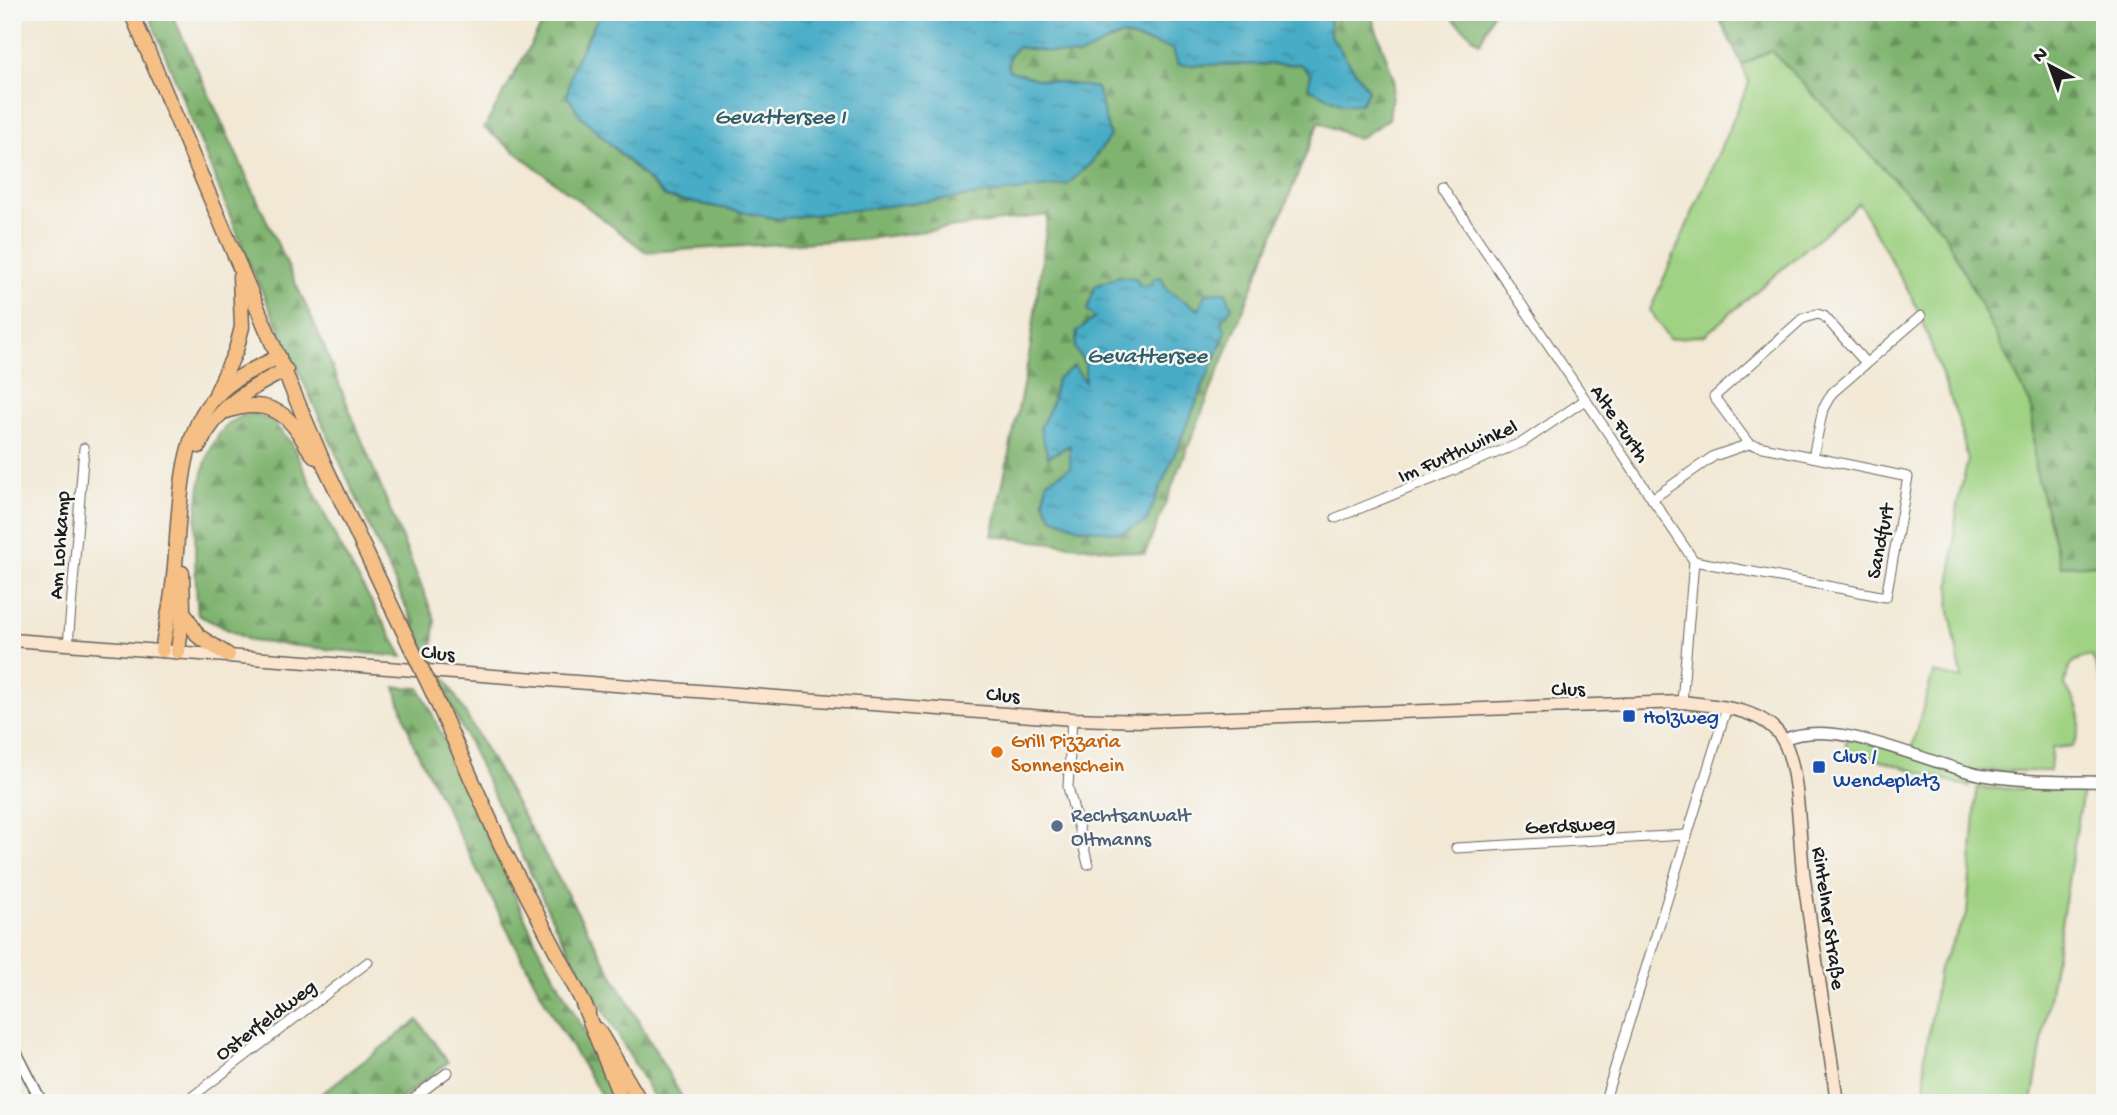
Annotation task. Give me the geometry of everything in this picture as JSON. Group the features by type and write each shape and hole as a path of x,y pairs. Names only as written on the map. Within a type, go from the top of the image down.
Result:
{"main road":[{"path":"131,12 324,464 434,695 501,845 583,1004 641,1103"},
{"path":"216,396 236,350 242,327 239,267"},
{"path":"162,650 174,580 188,454 207,407 216,396 242,376 282,363"},
{"path":"178,652 183,609 184,534 191,475 204,434 219,413 282,363"},
{"path":"219,413 240,406 257,405 276,410 293,424 310,452 324,464"},
{"path":"183,609 186,620 198,636 228,655"},
{"name":"Clus","path":"12,640 1072,719 1171,720 1682,702 1727,707 1770,726 1783,740"},
{"name":"Rintelner Straße","path":"1783,740 1793,777 1803,872 1837,1103"},
{"path":"583,1004 623,1103"}],"street":[{"name":"Alte Furth","path":"1442,186 1694,561"},
{"path":"1652,499 1714,456 1749,444 1714,397 1802,319 1809,315 1824,316 1866,363"},
{"path":"1813,457 1827,400 1921,316"},
{"name":"Im Furthwinkel","path":"1336,518 1523,442 1585,400"},
{"name":"Sandfurt","path":"1694,561 1886,597 1908,477 1749,444"},
{"name":"Am Lohkamp","path":"68,645 83,447"},
{"path":"1682,702 1694,561"},
{"path":"1604,1103 1727,707"},
{"path":"1072,719 1068,787 1088,864"},
{"path":"1783,740 1793,735 1830,734 1976,773 2105,782"},
{"name":"Gerdsweg","path":"1456,848 1686,835"},
{"name":"Osterfeldweg","path":"184,1103 368,962"},
{"path":"12,1044 41,1103"},
{"path":"407,1103 447,1072"}],"green space":[{"path":"148,12 171,12 317,330 435,620 432,659 442,672 685,1103 657,1103 558,931 450,703 250,265"},
{"path":"549,12 601,12 573,66 580,115 665,197 778,219 1037,79 1007,70 1009,56 1017,47 1078,55 1122,35 1173,49 1178,65 1300,64 1311,74 1309,88 1317,91 1368,90 1330,35 1329,12 1370,12 1394,79 1389,119 1358,139 1319,122 1145,554 992,536 1029,356 1048,215 865,239 646,252 484,128","holes":["1161,277 1167,290 1199,310 1071,468 1070,444 1048,457 1040,428 1051,406 1057,379 1085,384 1085,363 1095,318 1139,286 1151,285"]},
{"path":"1445,12 1493,12 1480,43"},
{"path":"1716,12 2105,12 2105,564 2061,566 2035,468 2031,405 1943,231 1771,50 1742,65"},
{"path":"1771,50 1943,230 2031,405 2035,468 2061,566 2105,564 2105,691 2092,656 2079,659 2071,665 2065,686 2080,714 2079,729 2073,746 2052,748 2050,771 1967,771 1970,787 1845,750 1847,737 1910,753 1933,673 1962,679 1949,606 1957,505 1968,460 1958,419 1917,307 1859,203 1705,335 1669,339 1650,310 1749,83 1742,65"},
{"path":"255,414 273,422 292,444 339,545 403,657 251,641 198,615 196,530 198,497 205,466 216,440 232,422"},
{"path":"395,687 419,688 535,940 612,1083 617,1103 606,1103 555,1020 413,743"},
{"path":"1977,788 2083,790 2032,1103 1927,1103 1924,1062 1939,969 1967,914"},
{"path":"418,1020 448,1062 396,1103 309,1103"}],"water":[{"name":"Gevattersee I","path":"601,12 1329,12 1330,35 1368,90 1361,104 1342,104 1308,88 1311,74 1300,64 1178,65 1173,49 1122,35 1078,56 1017,47 1009,56 1008,70 1037,79 1097,88 1110,136 1091,163 1067,185 778,219 666,197 580,115 567,95 573,66"},
{"name":"Gevattersee","path":"1119,276 1136,278 1140,286 1151,285 1154,278 1161,277 1167,290 1199,310 1205,293 1226,292 1232,307 1221,321 1226,332 1146,522 1121,533 1079,528 1052,517 1044,502 1047,481 1070,468 1070,445 1048,457 1040,428 1051,406 1057,379 1074,366 1085,382 1085,363 1075,349 1077,331 1095,318 1087,310 1095,286"}],"place":[{"name":"Holzweg","path":"1629,716"},
{"name":"Grill Pizzaria Sonnenschein","path":"997,752"},
{"name":"Clus / Wendeplatz","path":"1819,767"},
{"name":"Rechtsanwalt Oltmanns","path":"1057,826"}]}
